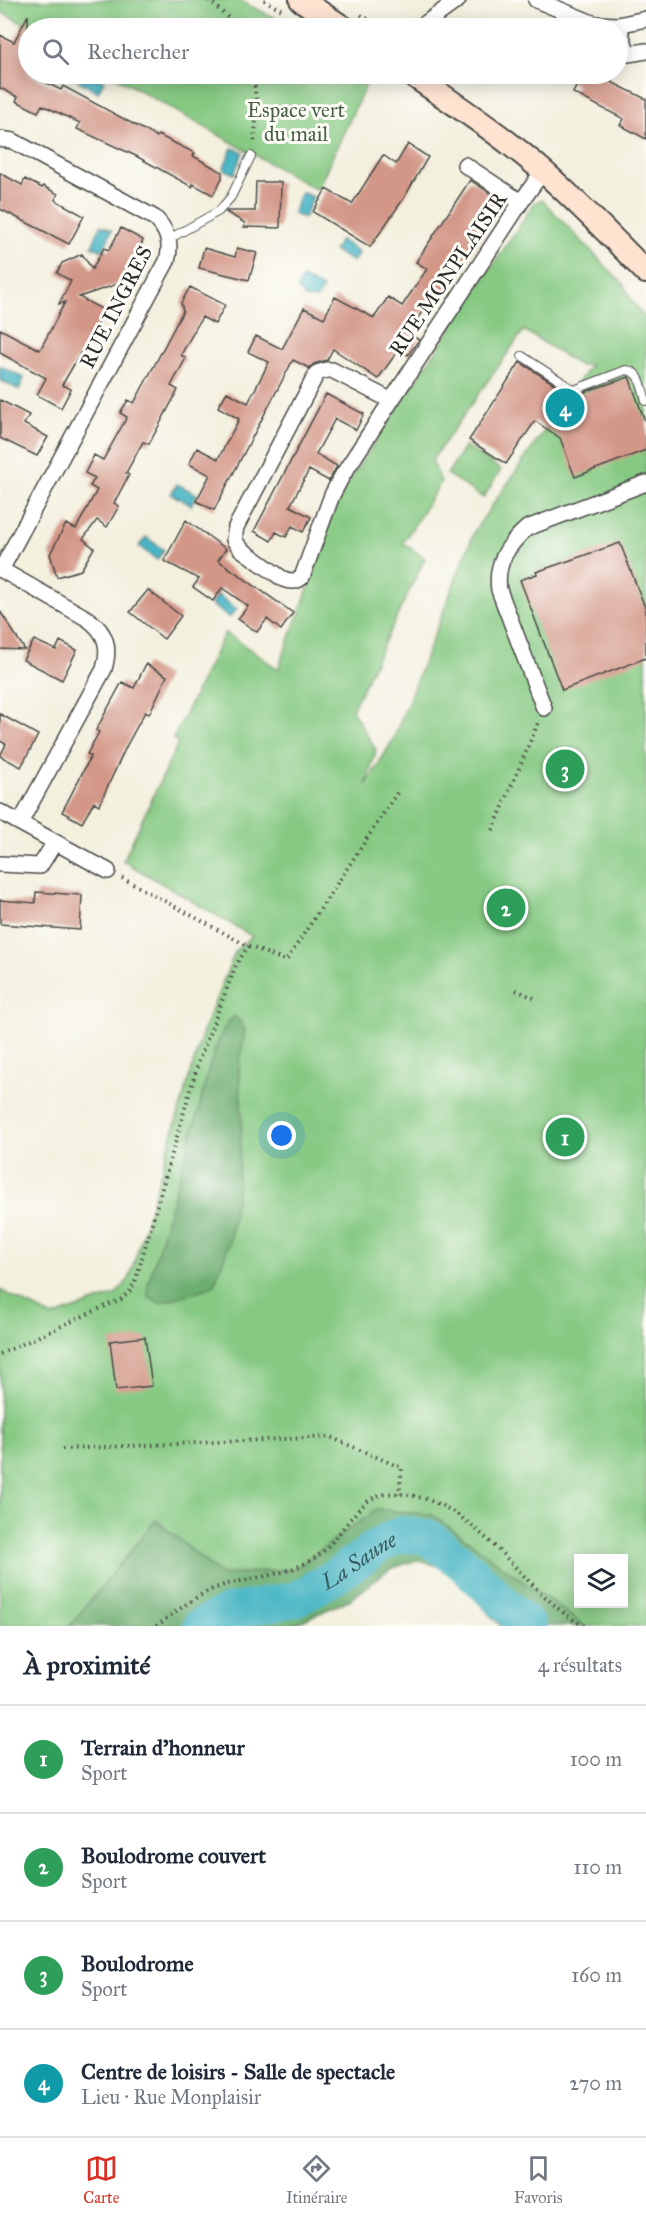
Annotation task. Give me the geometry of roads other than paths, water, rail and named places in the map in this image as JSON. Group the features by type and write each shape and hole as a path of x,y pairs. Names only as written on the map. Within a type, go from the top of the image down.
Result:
{"street":[{"path":"433,18 458,0"},
{"path":"536,0 581,18"},
{"path":"301,1 328,18"},
{"path":"628,23 646,19"},
{"path":"628,54 646,51"},
{"path":"425,84 496,134 543,171 596,220 646,272"},
{"name":"RUE INGRES","path":"0,139 13,141 155,218 162,225 169,239 167,261 0,569"},
{"path":"465,165 521,202"},
{"name":"RUE MONPLAISIR","path":"390,400 332,370 321,371 317,374 236,527 234,540 241,549 283,579 297,581 302,577 332,495 390,400 543,171"},
{"path":"544,708 499,590 498,578 502,559 514,540 536,524 646,483"},
{"path":"0,569 93,623 105,636 107,646 104,669 20,824"},
{"path":"0,812 108,871"},
{"path":"0,864 40,866 55,842"}],"lane":[{"path":"169,239 219,211 226,204 251,156"},
{"path":"522,356 574,390 626,370 633,370 637,374 646,401"}],"water":[{"path":"83,84 102,84 98,92"},
{"path":"232,148 243,152 234,174 223,169"},
{"path":"301,192 313,197 304,218 293,214"},
{"path":"101,225 112,230 103,251 92,246"},
{"path":"340,240 359,252 353,262 334,251"},
{"path":"302,278 323,288 317,299 305,298 297,288"},
{"path":"0,366 24,378 19,390 0,380"},
{"path":"177,484 197,494 191,505 171,494"},
{"path":"146,537 164,550 157,560 139,546"},
{"path":"218,595 237,609 229,618 211,604"}],"waterway":[{"name":"La Saune","path":"200,1626 228,1612 296,1599 401,1534 428,1537 463,1564 528,1626"}],"place":[{"name":"Centre de loisirs - Salle de spectacle","path":"565,408"},
{"name":"Boulodrome","path":"565,769"},
{"name":"Boulodrome couvert","path":"506,908"},
{"name":"Terrain d'honneur","path":"565,1137"}],"park label":[{"name":"Espace vert du mail","path":"296,122"}]}
